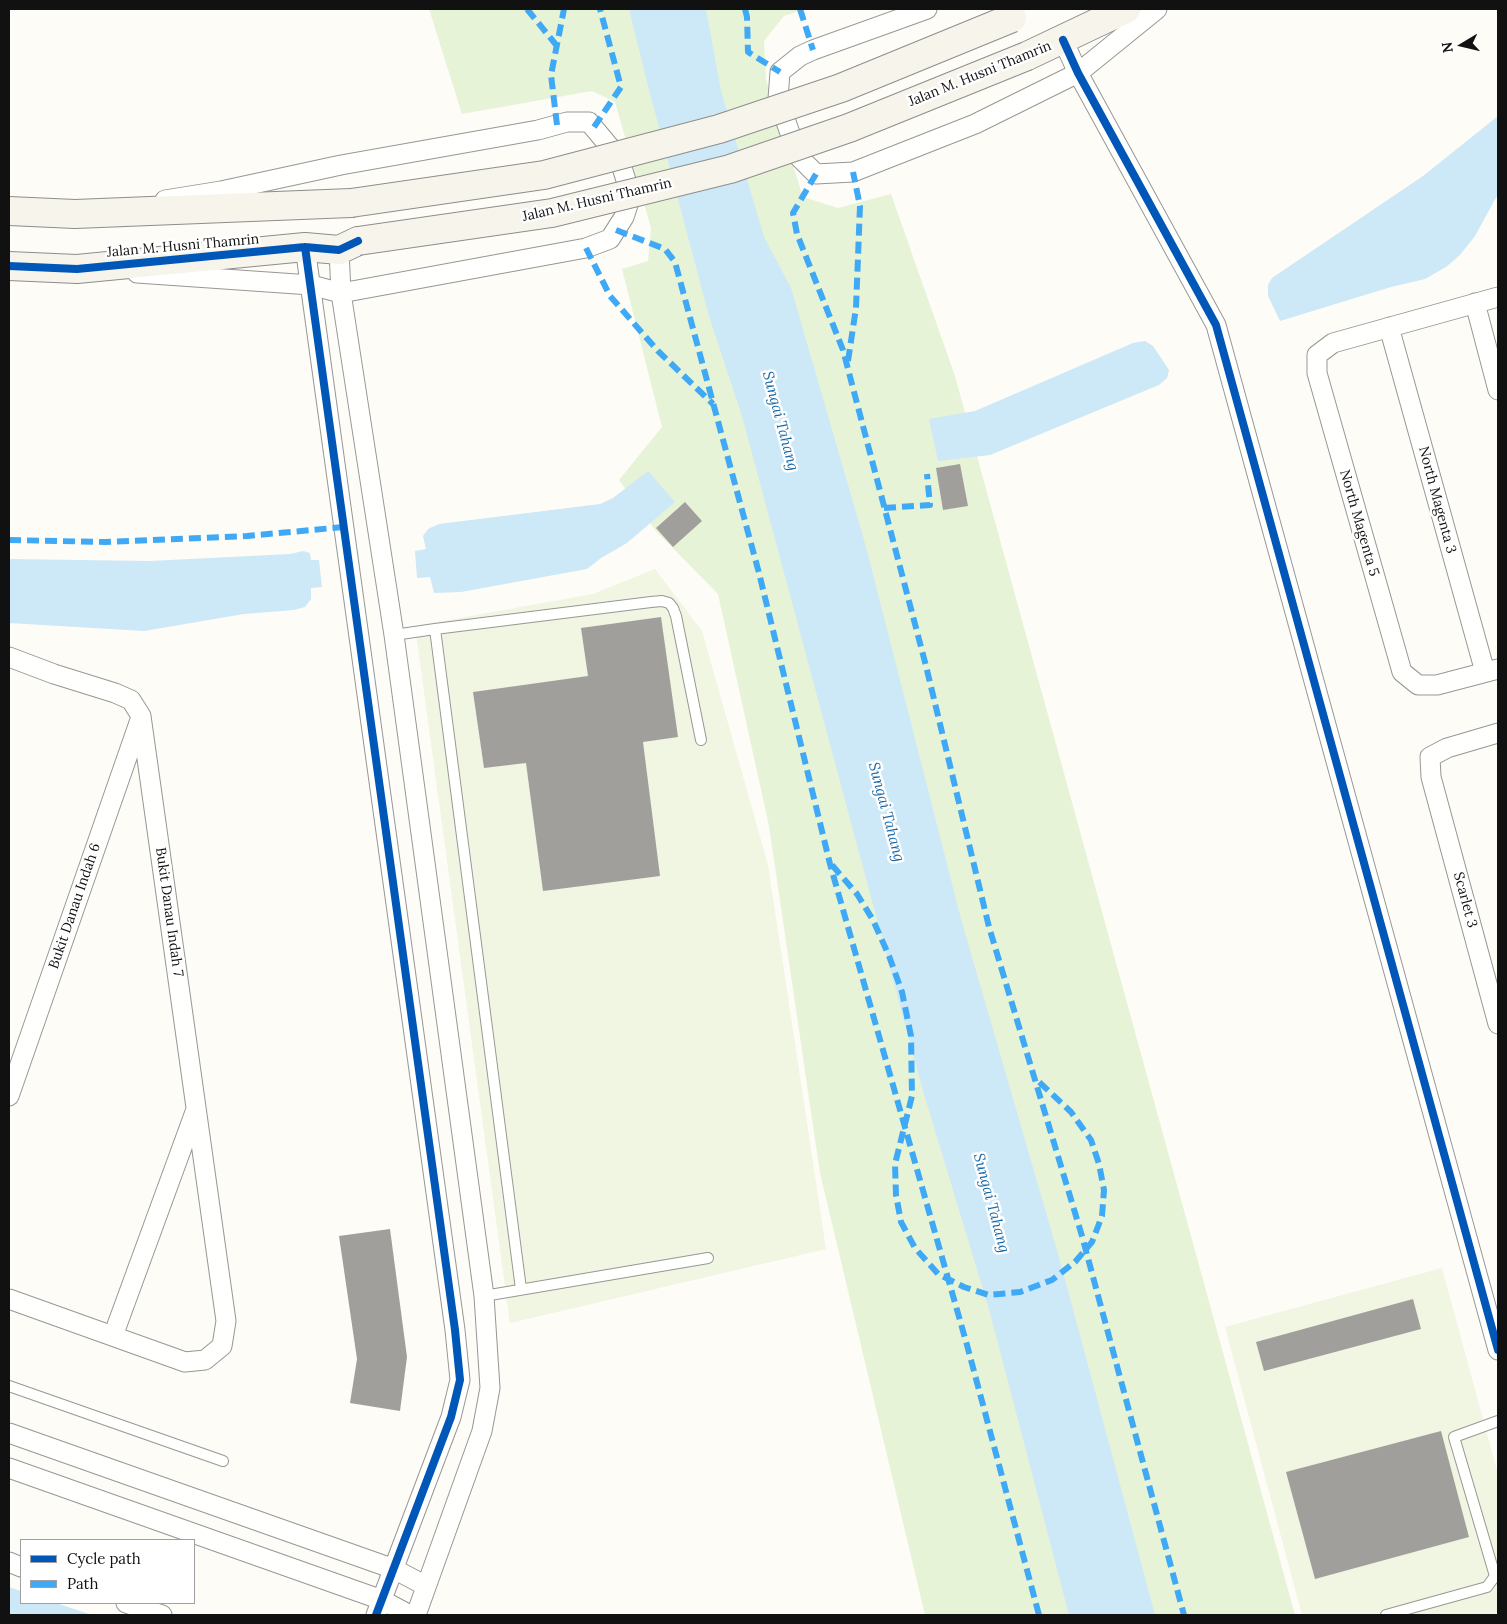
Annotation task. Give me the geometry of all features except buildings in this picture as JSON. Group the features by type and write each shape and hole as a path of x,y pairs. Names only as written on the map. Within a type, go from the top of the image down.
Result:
{"main road":[{"name":"Jalan M. Husni Thamrin","path":"9,266 77,269 305,247 348,246 552,213 730,169 849,128 1027,56 1126,9"},
{"path":"9,211 75,214 350,203 544,175 719,129 841,88 1019,13"}],"street":[{"path":"927,9 812,50 800,56 780,72 778,99 798,156 816,174 853,172 975,124 1078,73 1157,9"},
{"path":"1063,40 1078,73 1216,326 1498,1350"},
{"path":"75,214 221,191 341,165 538,130 567,122 589,122 619,158 632,196 624,218 610,239 586,248 341,293 311,286 77,269"},
{"path":"348,246 341,293 394,635 484,1296 490,1388 482,1431 416,1615"},
{"path":"305,247 454,1320 460,1380 451,1417 379,1608"},
{"path":"1389,327 1498,297"},
{"path":"1475,303 1498,390"},
{"name":"North Magenta 5","path":"1389,327 1333,344 1317,355 1317,373 1402,672 1418,685 1437,685 1492,670"},
{"name":"North Magenta 3","path":"1389,327 1492,670"},
{"path":"9,657 54,674 116,693 131,700 142,716"},
{"name":"Bukit Danau Indah 6","path":"9,1096 142,716"},
{"name":"Bukit Danau Indah 7","path":"142,716 197,1108 226,1321 222,1346 205,1360 185,1362 113,1336 197,1108"},
{"name":"Scarlet 3","path":"1498,733 1447,748 1430,757 1431,777 1498,1024"},
{"path":"9,1299 113,1336"},
{"path":"9,1434 394,1569 426,1586"},
{"path":"9,1468 379,1608 410,1615"},
{"path":"129,1604 162,1615"}],"lane":[{"path":"394,635 651,602 662,601 669,603 676,616 701,740"},
{"path":"435,629 521,1289"},
{"path":"484,1296 708,1258"},
{"path":"9,1386 223,1462"},
{"path":"1386,1615 1486,1587 1495,1576 1454,1437 1498,1422"}],"green space":[{"path":"429,9 805,9 784,16 764,41 766,80 803,197 838,208 891,194 955,376 1295,1615 925,1615 820,1173 769,826 718,594 656,531 619,480 662,427 622,269 648,261 651,228 615,102 592,91 462,114"},
{"path":"655,569 702,631 768,865 826,1249 510,1323 415,626 593,594"},
{"path":"1442,1268 1498,1474 1498,1611 1495,1615 1302,1615 1225,1327"}],"water":[{"name":"Sungai Tahang","path":"629,9 706,9 721,91 764,237 791,288 866,547 961,919 1060,1261 1155,1615 1069,1615 989,1309 923,1091 742,416 709,316"},
{"path":"1498,116 1498,194 1475,236 1460,255 1446,267 1425,279 1391,287 1280,321 1268,296 1268,285 1272,278 1423,176"},
{"path":"1145,341 1153,346 1169,370 1167,378 1159,385 990,455 938,461 929,419 975,411 1133,343"},
{"path":"648,471 675,502 627,543 601,558 587,569 461,592 434,593 430,577 417,578 415,551 426,549 423,536 428,529 439,524 600,504 613,498"},
{"path":"303,551 310,553 311,560 319,560 322,587 311,588 311,599 305,607 294,610 244,614 144,631 9,623 9,559 150,561 290,554"},
{"path":"9,1587 20,1591 20,1604 59,1604 92,1615 9,1615"}],"marked path":[{"path":"527,9 557,46"},
{"path":"557,125 551,75 564,9"},
{"path":"594,127 621,87 600,9"},
{"path":"745,9 748,52 780,72"},
{"path":"800,9 813,50"},
{"path":"848,361 856,308 860,206 853,172"},
{"path":"816,174 793,213 797,234 843,350 926,666 989,927 1082,1236 1184,1615"},
{"path":"616,230 665,249 675,262 759,573 830,864 967,1345 1039,1615"},
{"path":"586,248 610,296 658,351 713,404"},
{"path":"884,508 930,505 927,474"},
{"path":"9,540 105,542 247,536 344,527"},
{"path":"832,865 857,894 873,920 902,992 911,1036 912,1096 895,1164 896,1195 901,1222 915,1248 938,1274 964,1287 989,1295 1020,1292 1052,1280 1075,1262 1092,1242 1102,1216 1104,1190 1099,1164 1091,1140 1071,1112 1035,1078"}],"cycle path":[{"path":"1063,40 1078,73 1216,325 1498,1350"},
{"path":"9,266 77,269 305,247 339,250 358,241"},
{"path":"305,247 455,1330 460,1380 451,1417 376,1615"}]}
